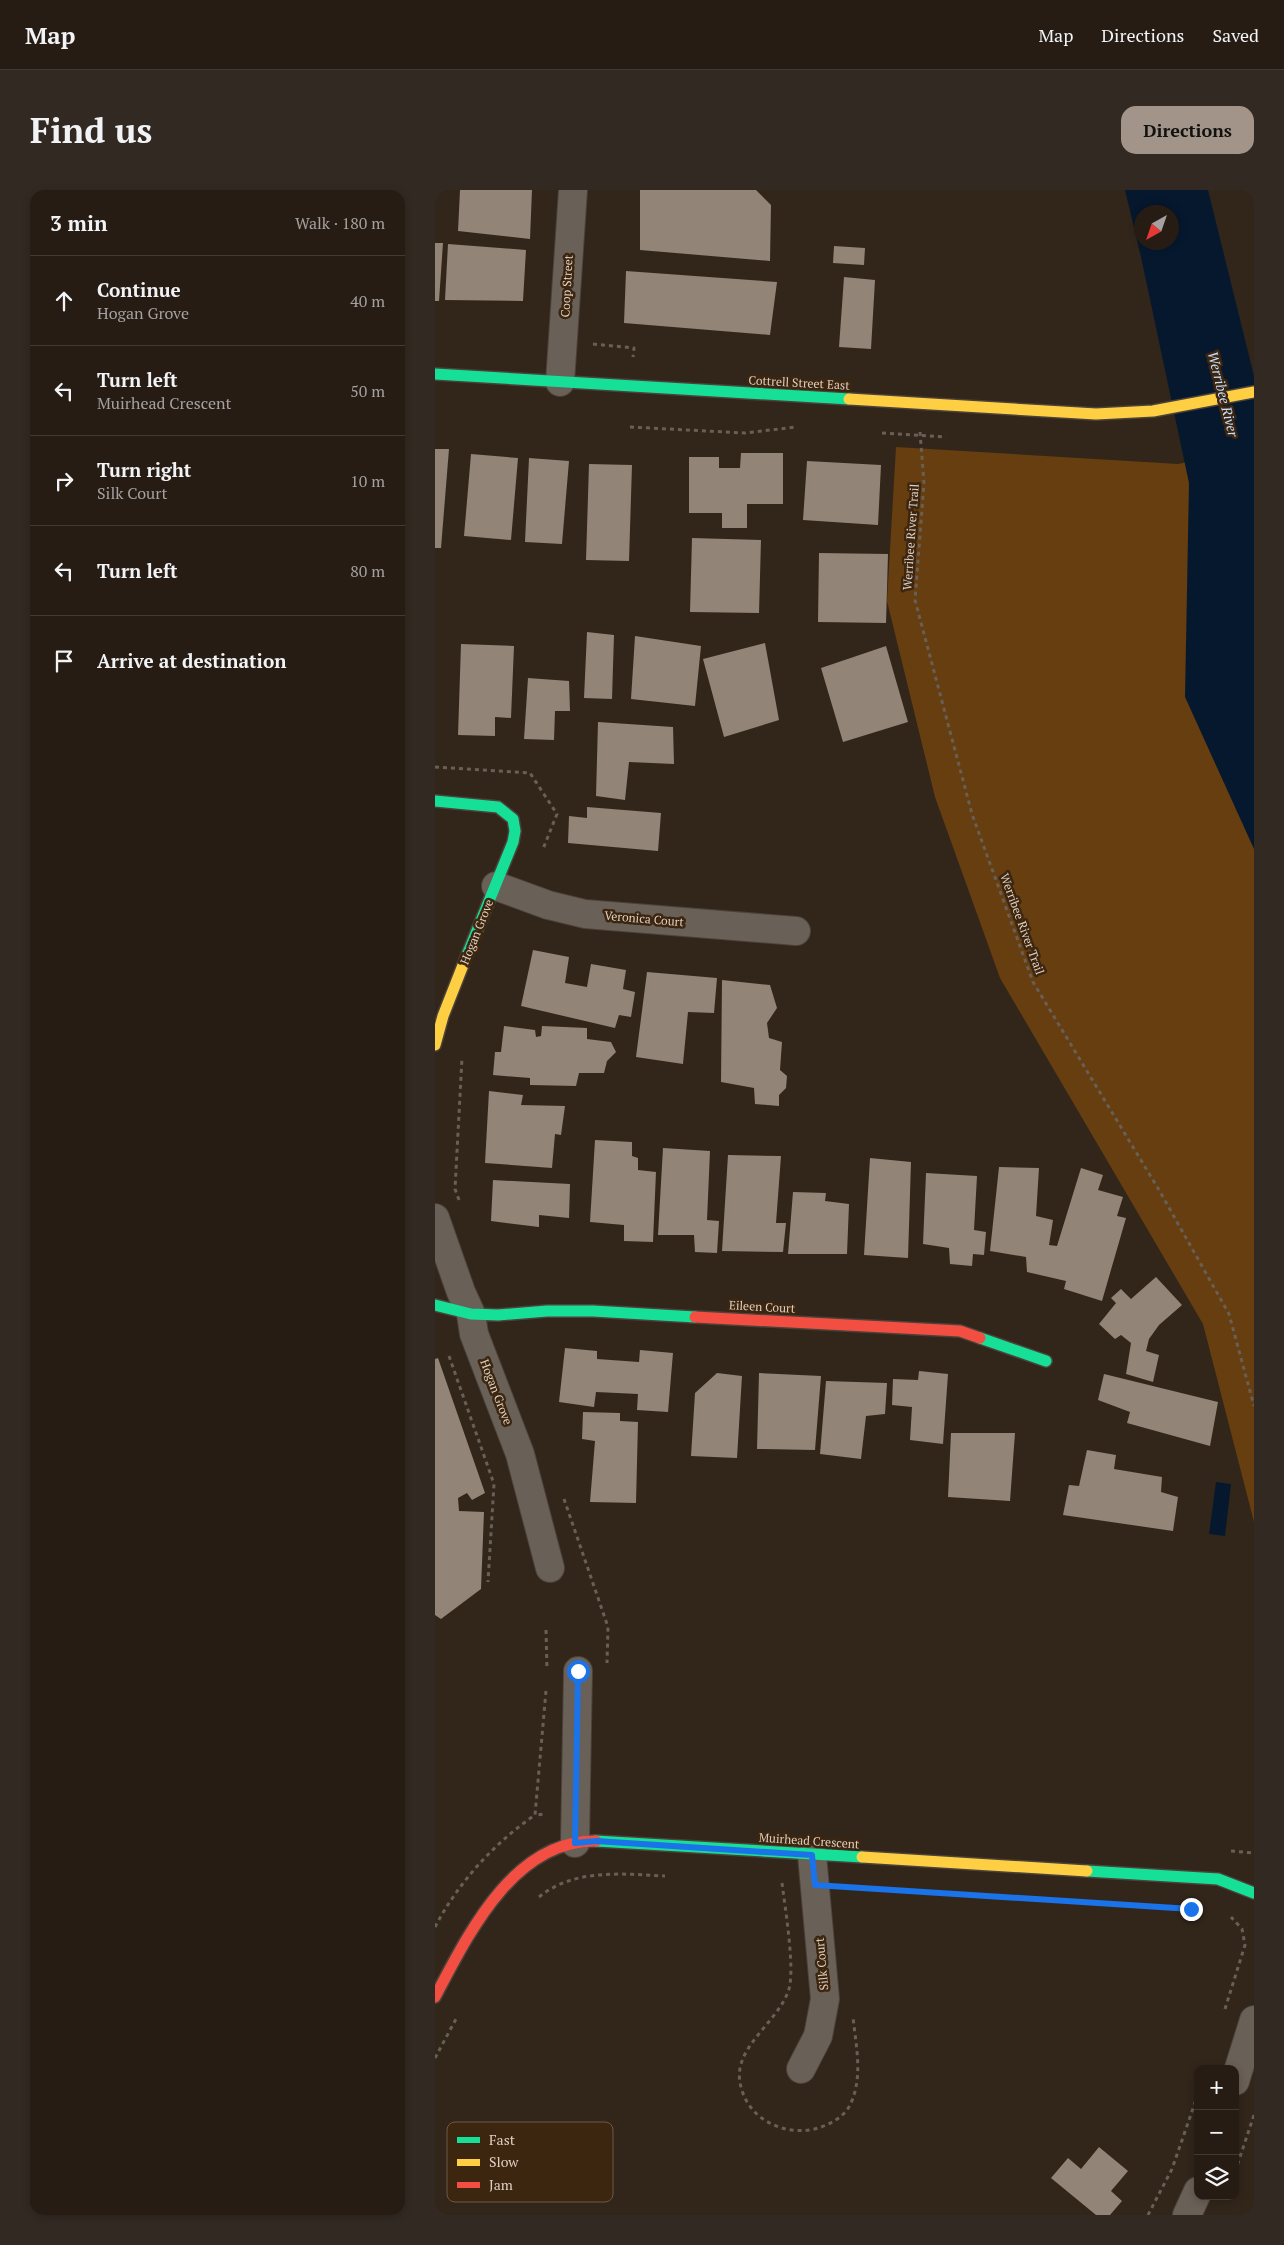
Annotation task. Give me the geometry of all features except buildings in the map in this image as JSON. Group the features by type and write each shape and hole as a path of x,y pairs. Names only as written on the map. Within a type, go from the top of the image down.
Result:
{"street":[{"name":"Coop Street","path":"560,382 573,190"},
{"name":"Cottrell Street East","path":"435,374 1096,414 1161,410 1254,392"},
{"name":"Hogan Grove","path":"435,801 498,807 513,819 515,831 513,842 443,1016 435,1045"},
{"name":"Veronica Court","path":"495,886 548,905 585,914 796,931"},
{"name":"Hogan Grove","path":"435,1218 461,1292 471,1314 474,1334 520,1454 550,1568"},
{"name":"Eileen Court","path":"435,1305 471,1314 498,1316 547,1311 593,1311 960,1331 1046,1362"},
{"path":"575,1843 578,1671"},
{"name":"Muirhead Crescent","path":"435,1997 481,1913 510,1879 546,1854 575,1843 604,1842 1218,1879 1254,1893"},
{"name":"Silk Court","path":"801,2069 818,2036 825,1999 812,1855"},
{"path":"1239,2067 1254,2020"},
{"path":"1187,2215 1194,2199"}],"path":[{"path":"593,344 634,348 633,357"},
{"name":"Werribee River Trail","path":"921,404 920,436 924,483 915,600 972,814 1033,982 1159,1190 1229,1314 1254,1406"},
{"path":"630,427 745,433 801,427"},
{"path":"880,432 920,436"},
{"path":"447,1351 494,1484 488,1582"},
{"path":"533,1902 545,1892 577,1877 605,1874 674,1877"},
{"path":"773,1882 815,1885"},
{"path":"1223,2016 1245,1945 1242,1929 1232,1918 1225,1914"},
{"path":"435,2058 459,2014"},
{"path":"1148,2215 1173,2169 1194,2106"},
{"path":"1239,2160 1254,2114"}],"shaded area":[{"path":"896,447 1178,464 1254,449 1254,1522 1203,1324 1000,978 935,797 887,601"}],"water":[{"name":"Werribee River","path":"1125,190 1208,190 1254,376 1254,849 1185,697 1189,483 1139,250 1179,250 1179,205 1134,205 1134,228"},
{"path":"1216,1482 1231,1484 1225,1536 1209,1534"}],"traffic: fast":[{"path":"435,374 849,399"},
{"path":"435,801 498,807 513,819 515,831 513,842 465,960"},
{"path":"435,1305 471,1314 498,1315 547,1311 593,1311 695,1317"},
{"path":"980,1338 1046,1361"},
{"path":"596,1841 862,1857"},
{"path":"1087,1871 1218,1879 1254,1893"}],"traffic: slow":[{"path":"849,399 1096,414 1153,411 1254,392"},
{"path":"435,1045 443,1016 465,960"},
{"path":"862,1857 1087,1871"}],"traffic: jam":[{"path":"695,1317 960,1331 980,1338"},
{"path":"435,1997 462,1946 479,1920 497,1895 517,1874 540,1856 567,1845 596,1841"}],"route":[{"path":"578,1671 575,1843 596,1841 812,1855 815,1885 1191,1909"}]}
